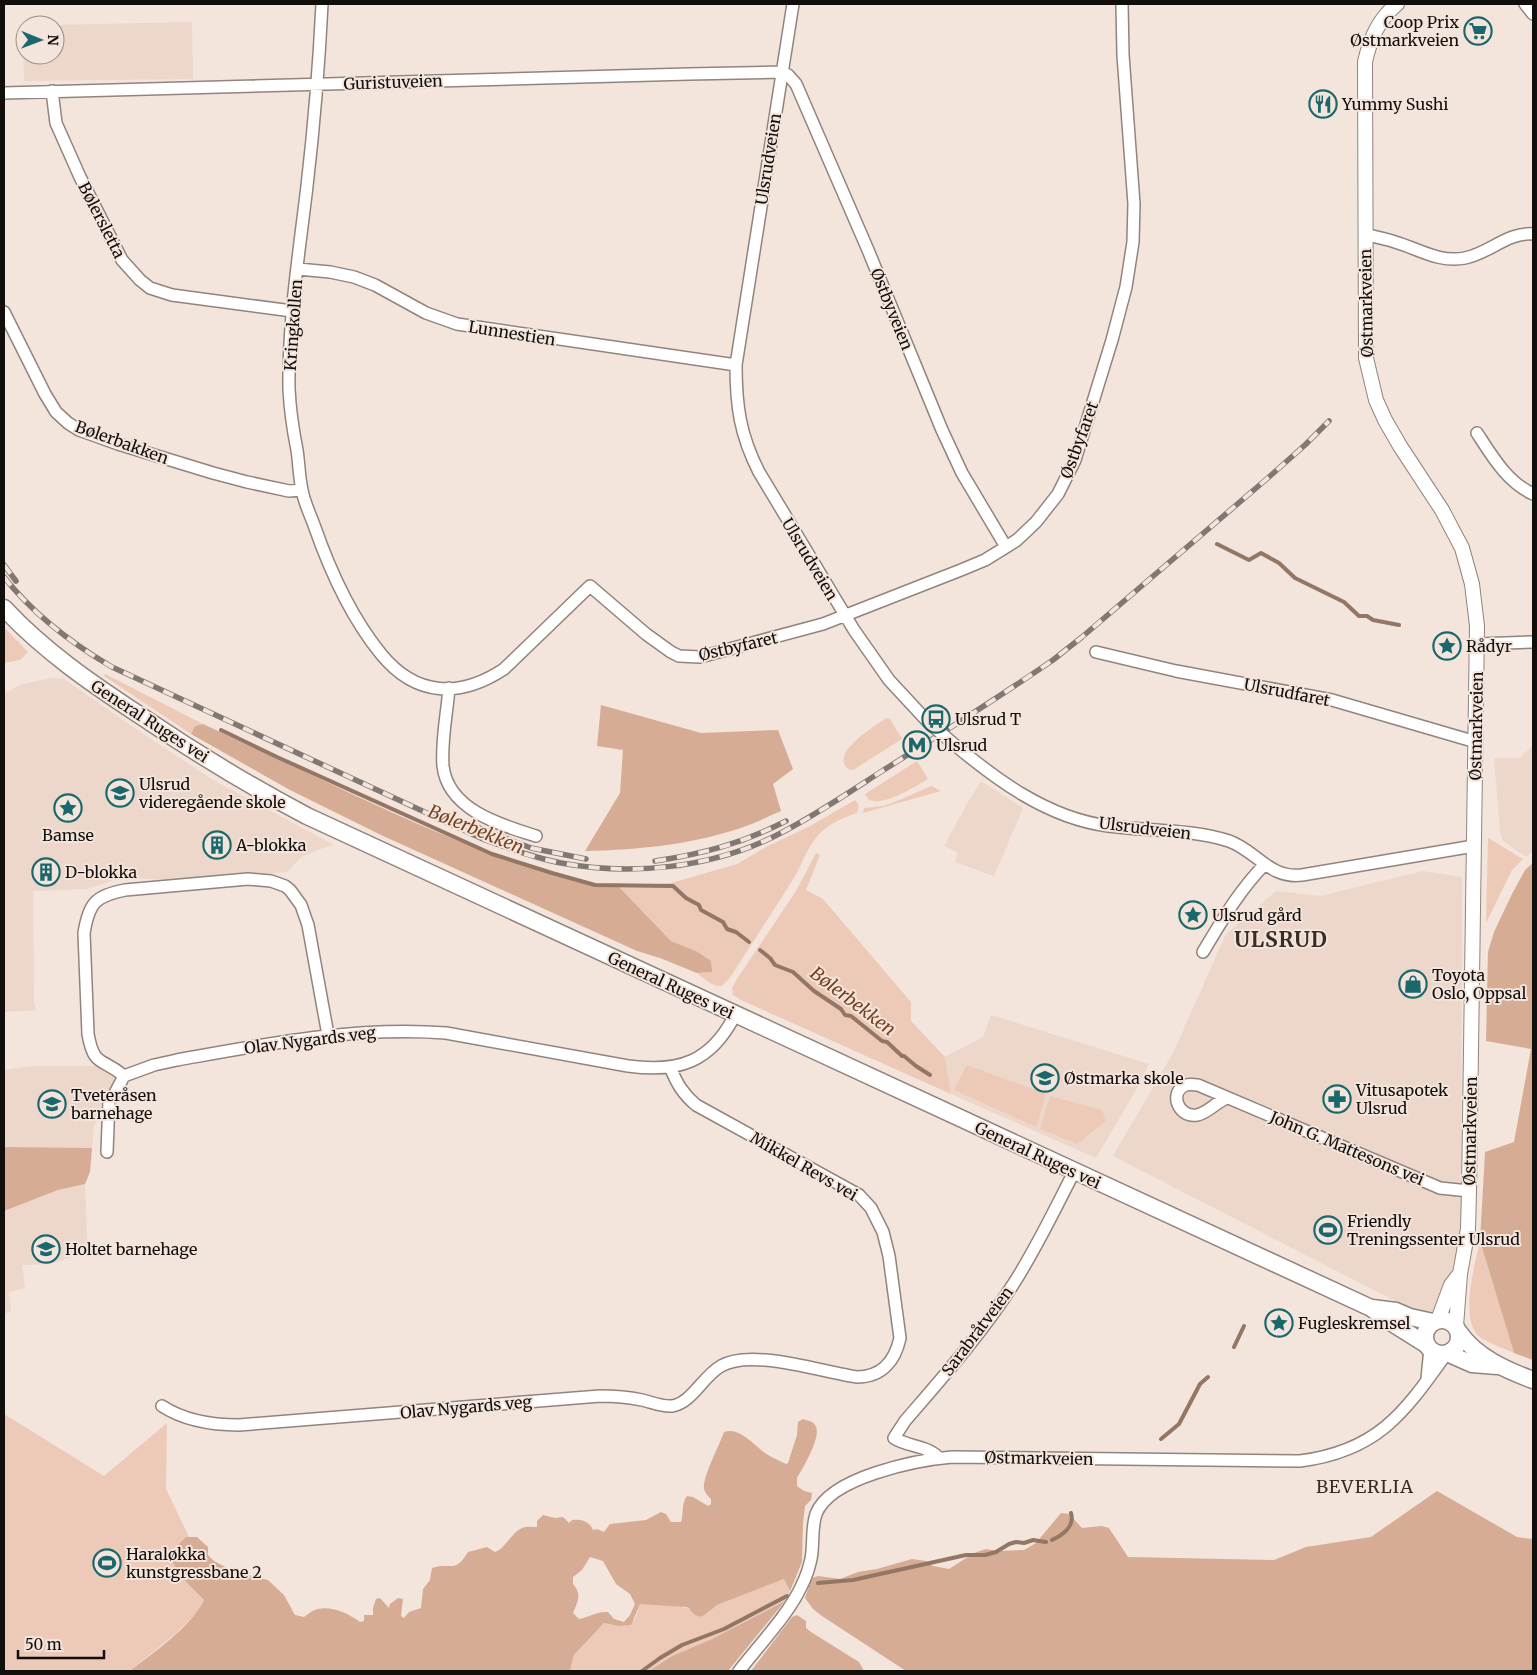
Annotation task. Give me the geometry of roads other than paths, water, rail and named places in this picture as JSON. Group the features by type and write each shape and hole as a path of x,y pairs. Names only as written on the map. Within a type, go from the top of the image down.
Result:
{"main road":[{"name":"General Ruges vei","path":"4,608 48,650 91,683 188,747 285,804 385,853 1371,1308 1428,1347"},
{"name":"General Ruges vei","path":"1371,1308 1396,1311 1410,1317 1436,1321"},
{"path":"1500,1367 1468,1342 1448,1320 1436,1321 1426,1332 1428,1347 1436,1353 1447,1353 1472,1364 1500,1367 1533,1380"},
{"path":"1447,1353 1457,1345 1457,1329"}],"street":[{"name":"Kringkollen","path":"322,4 317,84 292,311 289,390 302,490 336,582 366,633 388,662 406,677 425,686 449,688 474,685 488,680 504,669 590,586"},
{"name":"Ulsrudveien","path":"793,4 736,365 737,406 743,434 750,454 769,490 844,615 889,680 928,722 996,777 1011,788 1063,814 1106,826 1211,836 1239,846 1281,874 1294,876 1474,846"},
{"name":"Østbyfaret","path":"590,586 655,642 671,652 690,658 700,657 823,624 985,560 1017,540 1046,510 1069,473 1088,421 1124,292 1133,242 1134,204 1122,46 1122,4"},
{"name":"Østmarkveien","path":"1396,4 1381,20 1369,46 1365,62 1366,358 1370,382 1385,420 1442,510 1462,548 1470,572 1475,598 1478,644 1468,1230 1460,1274 1457,1329"},
{"path":"1525,4 1533,14"},
{"name":"Guristuveien","path":"4,93 782,72"},
{"name":"Østbyveien","path":"782,72 788,75 796,84 872,259 942,430 962,473 1006,547"},
{"name":"Bølersletta","path":"52,91 56,123 76,168 122,260 140,280 150,288 172,296 292,311"},
{"path":"1365,234 1396,242 1428,255 1458,259 1473,255 1515,235 1533,234"},
{"name":"Lunnestien","path":"298,269 330,272 354,277 375,285 426,313 457,324 736,365"},
{"name":"Bølerbakken","path":"4,312 56,412 79,430 213,473 289,491 302,490"},
{"path":"1477,433 1508,477 1516,485 1533,494"},
{"path":"366,633 375,625"},
{"path":"1478,644 1533,642"},
{"name":"Ulsrudfaret","path":"1096,652 1176,671 1332,700 1476,742"},
{"path":"449,688 443,752 445,773 451,788 475,812 501,826 536,836"},
{"path":"1202,952 1234,900 1265,864"},
{"path":"106,1152 109,1100 114,1095 124,1076 101,1062 91,1049 88,1034 84,933 87,918 99,899 107,894 125,890 257,879 275,882 290,890 301,905 308,925 328,1035"},
{"name":"Olav Nygards veg","path":"124,1076 154,1065 177,1060 328,1035 382,1032 446,1033 628,1066 648,1069 670,1068 701,1056 716,1045 726,1034 735,1015"},
{"name":"Mikkel Revs vei","path":"670,1068 677,1085 684,1095 696,1105 859,1195 871,1208 883,1232 889,1256 900,1338 892,1361 881,1371 870,1376 856,1377 772,1361 742,1359 723,1364 710,1373 691,1396 683,1402"},
{"name":"John G. Mattesons vei","path":"1227,1098 1440,1188 1469,1191"},
{"name":"Sarabråtveien","path":"939,1458 933,1452 904,1444 894,1438 905,1421 986,1323 1013,1284 1029,1259 1074,1172"},
{"name":"Østmarkveien","path":"1436,1321 1451,1285 1460,1274"},
{"name":"Østmarkveien","path":"1428,1347 1428,1378"},
{"name":"Østmarkveien","path":"739,1671 788,1608 802,1584 811,1559 816,1514 823,1502 842,1488 866,1477 916,1461 939,1458 1300,1461 1315,1459 1359,1445 1393,1422 1410,1405 1447,1353"},
{"name":"Olav Nygards veg","path":"162,1406 184,1417 210,1424 239,1425 600,1396 620,1396 673,1406 683,1402"}],"waterway":[{"path":"1217,544 1249,560 1261,553 1279,563 1295,578 1344,602 1359,616 1367,616 1373,620 1399,625"},
{"name":"Bølerbekken","path":"221,730 492,854 595,885 673,886 686,898 699,905 701,910 723,922 727,929 736,932 749,942"},
{"name":"Bølerbekken","path":"760,950 775,965 793,972 814,991 841,1009 845,1015 851,1016 882,1041 887,1042 902,1056 930,1075"},
{"path":"1234,1347 1244,1326"},
{"path":"1161,1439 1179,1424 1200,1384 1208,1377"},
{"path":"1052,1540 1064,1533 1070,1526 1071,1513"},
{"path":"818,1583 853,1580 966,1555 985,1555 1016,1542 1024,1543 1033,1540 1046,1542"},
{"path":"642,1671 682,1645 724,1629 787,1596"}],"railway":[{"path":"4,577 27,603 67,638 112,667 485,840 542,859 588,867 643,869 670,866 724,856 775,836 841,798 1025,679 1082,637 1269,477 1329,421"},
{"path":"4,565 16,581"},
{"path":"655,861 722,847 754,836 786,821"},
{"path":"469,824 531,848 586,859"}],"place":[{"name":"Coop Prix Østmarkveien","path":"1478,31"},
{"name":"Yummy Sushi","path":"1323,104"},
{"name":"Rådyr","path":"1447,646"},
{"name":"Ulsrud T","path":"936,719"},
{"name":"Ulsrud","path":"917,745"},
{"name":"Ulsrud videregående skole","path":"120,793"},
{"name":"Bamse","path":"68,808"},
{"name":"A-blokka","path":"217,845"},
{"name":"D-blokka","path":"46,872"},
{"name":"Ulsrud gård","path":"1193,915"},
{"name":"Toyota Oslo, Oppsal","path":"1413,984"},
{"name":"Østmarka skole","path":"1045,1078"},
{"name":"Vitusapotek Ulsrud","path":"1337,1099"},
{"name":"Tveteråsen barnehage","path":"52,1104"},
{"name":"Friendly Treningssenter Ulsrud","path":"1328,1230"},
{"name":"Holtet barnehage","path":"46,1249"},
{"name":"Fugleskremsel","path":"1279,1323"},
{"name":"Haraløkka kunstgressbane 2","path":"107,1563"}],"district":[{"name":"ULSRUD","path":"1281,939"},
{"name":"BEVERLIA","path":"1365,1486"}]}
